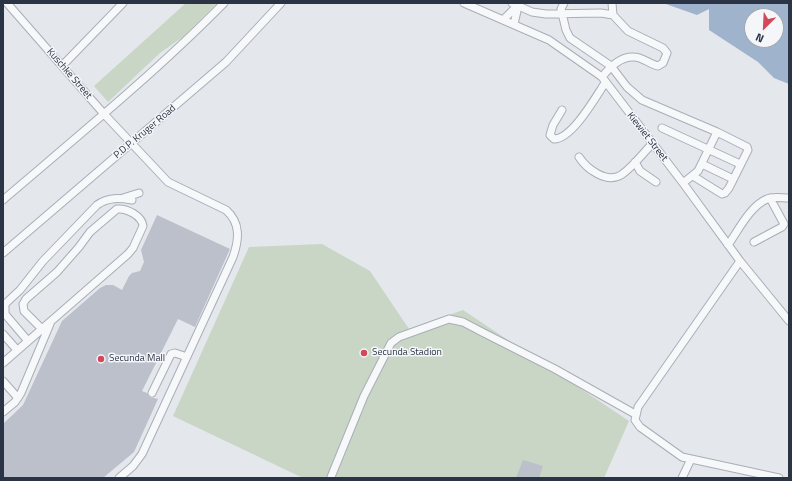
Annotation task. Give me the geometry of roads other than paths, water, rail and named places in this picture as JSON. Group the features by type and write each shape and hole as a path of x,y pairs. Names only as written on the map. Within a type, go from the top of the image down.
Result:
{"street":[{"name":"Kuschke Street","path":"7,3 104,114 168,182 226,210 234,217 237,226 238,245 142,454 133,466 119,478"},
{"path":"62,66 123,3"},
{"path":"3,200 104,114 198,30 224,3"},
{"name":"P.D.P. Kruger Road","path":"3,253 226,62 281,3"},
{"name":"Kiewiet Street","path":"464,3 504,19 549,40 604,80 653,143 740,261 789,321"},
{"path":"504,19 516,3"},
{"path":"516,3 532,12 546,14 601,13 613,15 628,31 662,48 667,53 663,63 658,66 633,56 612,66 579,121 565,136 554,139 550,135 551,128 562,110"},
{"path":"514,24 516,3"},
{"path":"564,3 561,9 570,38 612,66 627,87 638,97 747,147 748,150 726,192 723,194 693,176"},
{"path":"612,3 613,15"},
{"path":"662,128 740,164"},
{"path":"683,184 693,176 702,164 717,132"},
{"path":"579,157 589,169 613,178 621,175 653,143"},
{"path":"635,162 640,171 656,182"},
{"path":"702,164 733,179"},
{"path":"28,341 5,314 5,304 20,290 43,261 97,205 106,200 139,193"},
{"path":"121,198 132,200"},
{"path":"754,242 782,227 784,224 770,198"},
{"path":"728,245 754,209 764,200 770,198 789,198"},
{"path":"4,361 42,329 134,248 143,226 139,218 124,209 117,209 90,232 79,248 57,272 26,299 23,304 24,311 42,329"},
{"path":"635,417 638,407 740,261"},
{"path":"331,477 364,396 391,343 399,337 449,319 463,322 555,369 635,417 640,427 674,453 691,459 779,478"},
{"path":"3,412 18,398 51,321"},
{"path":"3,334 17,350"},
{"path":"152,393 171,354 175,353 187,357"},
{"path":"3,381 18,398"},
{"path":"682,478 691,459"}],"water":[{"path":"663,3 789,3 789,84 774,78 758,62 709,30 709,9 697,15"}],"place":[{"name":"Secunda Stadion","path":"364,353"},
{"name":"Secunda Mall","path":"101,359"}]}
